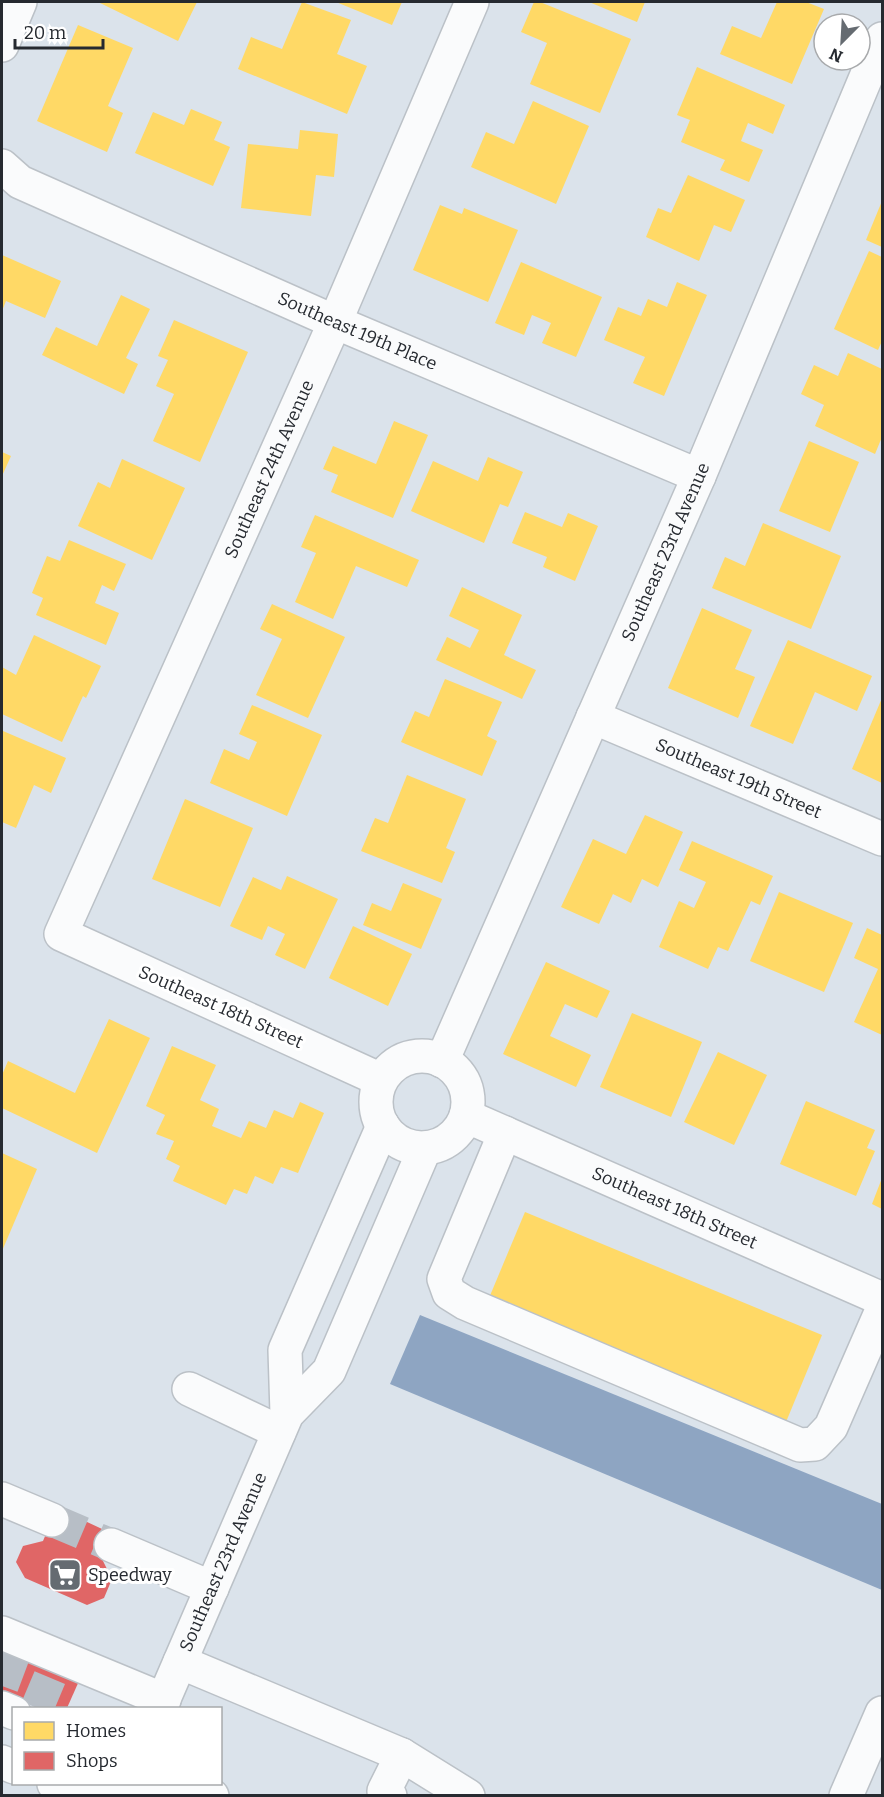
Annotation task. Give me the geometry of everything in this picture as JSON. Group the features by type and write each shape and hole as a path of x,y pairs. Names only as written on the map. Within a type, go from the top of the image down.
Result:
{"street":[{"path":"2,45 20,2"},
{"name":"Southeast 24th Avenue","path":"61,934 309,383 472,2"},
{"name":"Southeast 23rd Avenue","path":"442,1061 699,476 882,39"},
{"name":"Southeast 19th Place","path":"8,176 335,322 699,476"},
{"name":"Southeast 19th Street","path":"593,717 882,839"},
{"name":"Southeast 18th Street","path":"61,934 381,1080"},
{"path":"429,1056 442,1061 453,1068 464,1084 469,1103 461,1128 439,1145 425,1148 401,1144 382,1126 377,1115 376,1091 381,1080 389,1069 401,1061 429,1056"},
{"name":"Southeast 18th Street","path":"466,1116 882,1299"},
{"name":"Southeast 23rd Avenue","path":"283,1423 285,1350 382,1126"},
{"path":"505,1133 444,1279 450,1293 465,1303 800,1445 815,1444 831,1427 882,1310"},
{"name":"Southeast 23rd Avenue","path":"162,1704 283,1423 329,1371 425,1148"},
{"path":"189,1389 283,1423"},
{"path":"2,1499 52,1520"},
{"path":"111,1545 212,1588"},
{"path":"12,1642 56,1663 162,1704"},
{"path":"180,1662 402,1755 468,1796"},
{"path":"846,1796 882,1713"},
{"path":"390,1796 384,1791 402,1755"},
{"path":"60,1785 90,1790 124,1790 149,1785"},
{"path":"184,1785 212,1796"}],"water":[{"path":"420,1315 882,1504 882,1590 390,1384"}],"building: Homes":[{"path":"101,2 197,2 178,41"},
{"path":"302,2 351,20 337,54 367,66 347,114 238,69 251,37 282,49"},
{"path":"336,2 402,2 392,25"},
{"path":"534,2 540,2 631,39 600,113 530,84 547,43 521,32"},
{"path":"589,2 645,2 637,22"},
{"path":"777,2 806,2 824,9 823,12 812,12 812,37 792,84 720,54 732,26 761,38"},
{"path":"78,25 133,48 108,106 123,113 107,152 37,121"},
{"path":"697,67 785,105 773,134 748,123 741,141 763,150 749,182 720,170 725,160 681,142 690,120 677,115"},
{"path":"533,101 589,126 556,204 471,167 486,132 514,144"},
{"path":"191,109 222,122 214,140 230,147 213,186 135,153 153,112 184,125"},
{"path":"300,130 338,134 334,177 316,175 311,216 241,208 248,144 298,149"},
{"path":"688,175 745,200 731,232 714,225 699,261 646,237 658,208 671,213"},
{"path":"882,201 882,247 866,240"},
{"path":"440,205 462,214 464,208 518,230 488,302 413,270"},
{"path":"869,251 882,257 882,341 878,350 834,329"},
{"path":"2,255 61,281 45,318 6,301 2,311"},
{"path":"521,262 602,297 576,357 542,343 551,323 532,315 524,335 495,323"},
{"path":"677,282 707,295 664,396 633,383 645,357 604,340 618,307 641,316 648,299 667,307"},
{"path":"121,295 150,309 126,358 138,364 124,394 42,355 56,327 97,346"},
{"path":"174,320 248,352 200,462 153,441 174,394 156,386 168,360 158,356"},
{"path":"848,353 882,369 882,437 875,454 815,426 824,405 801,394 814,365 838,376"},
{"path":"394,421 428,435 393,518 331,492 338,475 323,469 333,446 376,464"},
{"path":"809,441 859,462 830,532 779,511"},
{"path":"2,452 11,456 2,476"},
{"path":"488,457 523,472 508,507 500,504 484,543 411,511 433,461 478,481"},
{"path":"122,459 185,488 152,560 78,526 98,482 110,488"},
{"path":"525,512 562,527 568,513 598,526 575,581 543,567 547,557 512,543"},
{"path":"315,515 419,560 407,587 356,566 333,619 295,602 316,553 301,547"},
{"path":"763,523 841,556 811,629 712,588 725,557 745,566"},
{"path":"69,540 126,564 114,591 102,585 95,603 119,613 106,645 36,615 43,598 32,593 47,556 60,561"},
{"path":"462,587 522,615 504,655 536,670 522,699 436,660 447,637 470,648 479,630 449,616"},
{"path":"272,604 345,637 308,718 256,695 282,639 260,629"},
{"path":"702,608 752,630 735,669 755,677 738,718 668,688"},
{"path":"34,635 101,666 86,698 83,696 62,742 2,714 2,667 16,675"},
{"path":"788,640 872,676 857,711 815,692 793,744 750,726"},
{"path":"445,679 502,702 487,736 497,741 482,776 401,742 415,711 429,717"},
{"path":"882,698 882,783 852,769"},
{"path":"252,705 322,735 287,816 210,783 224,749 249,760 257,742 239,734"},
{"path":"3,731 66,758 51,793 34,785 16,828 2,822"},
{"path":"407,775 466,799 446,848 455,852 442,883 361,851 375,818 388,823"},
{"path":"185,799 253,828 220,907 152,879"},
{"path":"645,815 683,832 658,887 642,879 631,903 613,894 599,924 561,907 593,839 626,854"},
{"path":"692,841 773,876 760,905 751,901 728,951 718,947 708,969 659,947 679,901 694,908 706,882 679,870"},
{"path":"287,876 338,899 305,969 275,955 285,934 268,926 262,940 230,926 253,877 281,890"},
{"path":"403,883 442,899 421,949 363,925 372,903 391,911"},
{"path":"779,892 853,923 824,992 750,961"},
{"path":"353,926 412,954 388,1006 329,978"},
{"path":"867,928 882,935 882,1035 854,1022 878,969 854,958"},
{"path":"546,962 610,991 597,1018 565,1004 550,1036 591,1055 576,1087 503,1054"},
{"path":"632,1013 702,1042 671,1117 600,1087"},
{"path":"109,1019 150,1038 97,1153 2,1108 2,1075 8,1061 75,1093"},
{"path":"172,1046 216,1065 200,1100 219,1109 212,1126 241,1138 249,1121 266,1128 274,1110 293,1118 300,1102 324,1113 298,1173 281,1167 273,1184 255,1176 247,1194 234,1189 226,1205 173,1181 180,1166 166,1159 174,1141 156,1134 165,1115 146,1106"},
{"path":"718,1052 767,1075 734,1145 684,1122"},
{"path":"806,1101 875,1130 867,1148 875,1151 856,1196 780,1164"},
{"path":"2,1153 37,1169 2,1251"},
{"path":"882,1178 882,1209 872,1204"},
{"path":"525,1212 822,1335 786,1422 489,1298"}],"building: Shops":[{"path":"57,1508 115,1535 103,1561 112,1579 104,1598 87,1605 25,1578 16,1562 23,1546 43,1541"},
{"path":"2,1649 79,1681 67,1707 37,1707 2,1691"}],"tunnel":[{"path":"52,1520 111,1545"},
{"path":"2,1686 14,1654"},
{"path":"37,1707 53,1670"}],"place":[{"name":"Speedway","path":"65,1575"}]}
